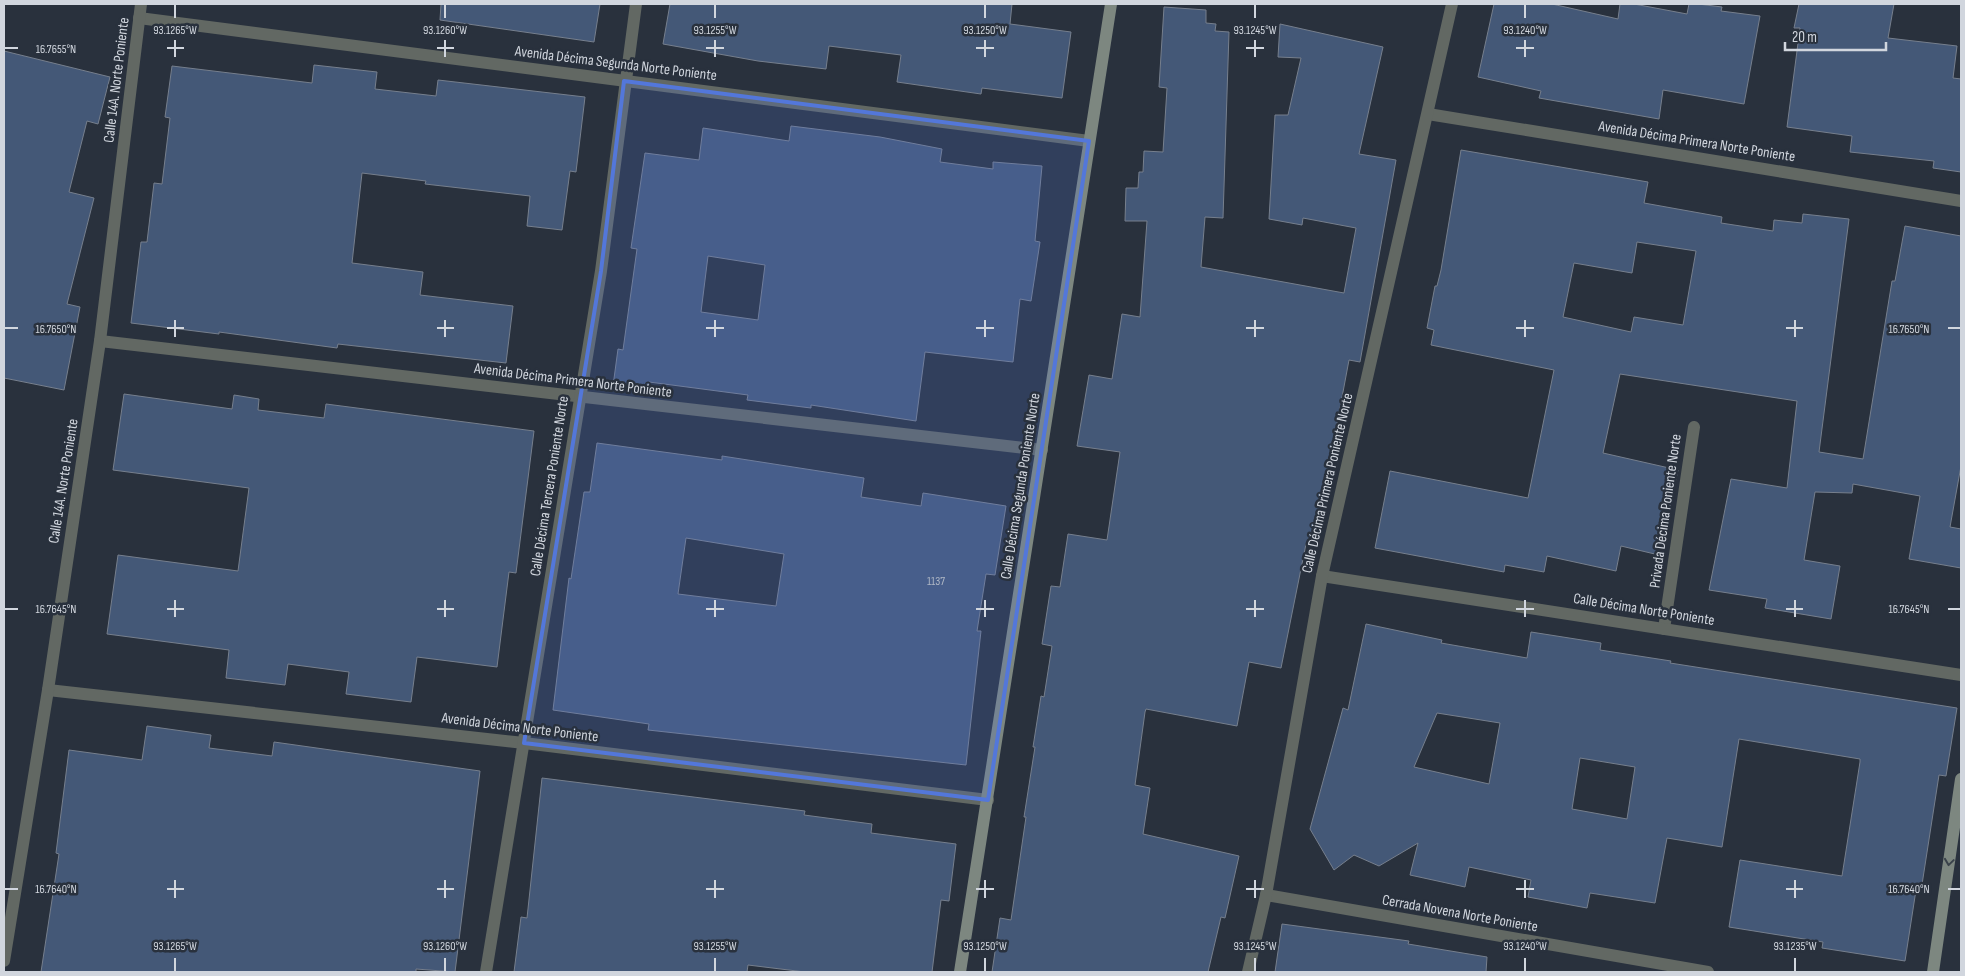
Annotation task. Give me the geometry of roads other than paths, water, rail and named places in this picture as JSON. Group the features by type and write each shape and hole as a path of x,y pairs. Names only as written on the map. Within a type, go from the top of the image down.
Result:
{"street":[{"name":"Calle 14A. Norte Poniente","path":"4,961 48,690 100,341 141,4"},
{"name":"Calle Décima Tercera Poniente Norte","path":"486,972 601,271 624,81 636,4"},
{"name":"Calle Décima Segunda Poniente Norte","path":"960,972 1111,4"},
{"name":"Calle Décima Primera Poniente Norte","path":"1248,972 1266,896 1322,576 1452,4"},
{"name":"Avenida Décima Segunda Norte Poniente","path":"139,18 1089,141"},
{"name":"Avenida Décima Primera Norte Poniente","path":"1428,114 1961,201"},
{"name":"Avenida Décima Primera Norte Poniente","path":"100,341 1042,450"},
{"name":"Privada Décima Poniente Norte","path":"1664,629 1694,427"},
{"name":"Calle Décima Norte Poniente","path":"1322,576 1961,675"},
{"name":"Avenida Décima Norte Poniente","path":"48,690 524,743 988,800"},
{"path":"1933,972 1961,779"},
{"name":"Cerrada Novena Norte Poniente","path":"1266,896 1708,972"}]}
